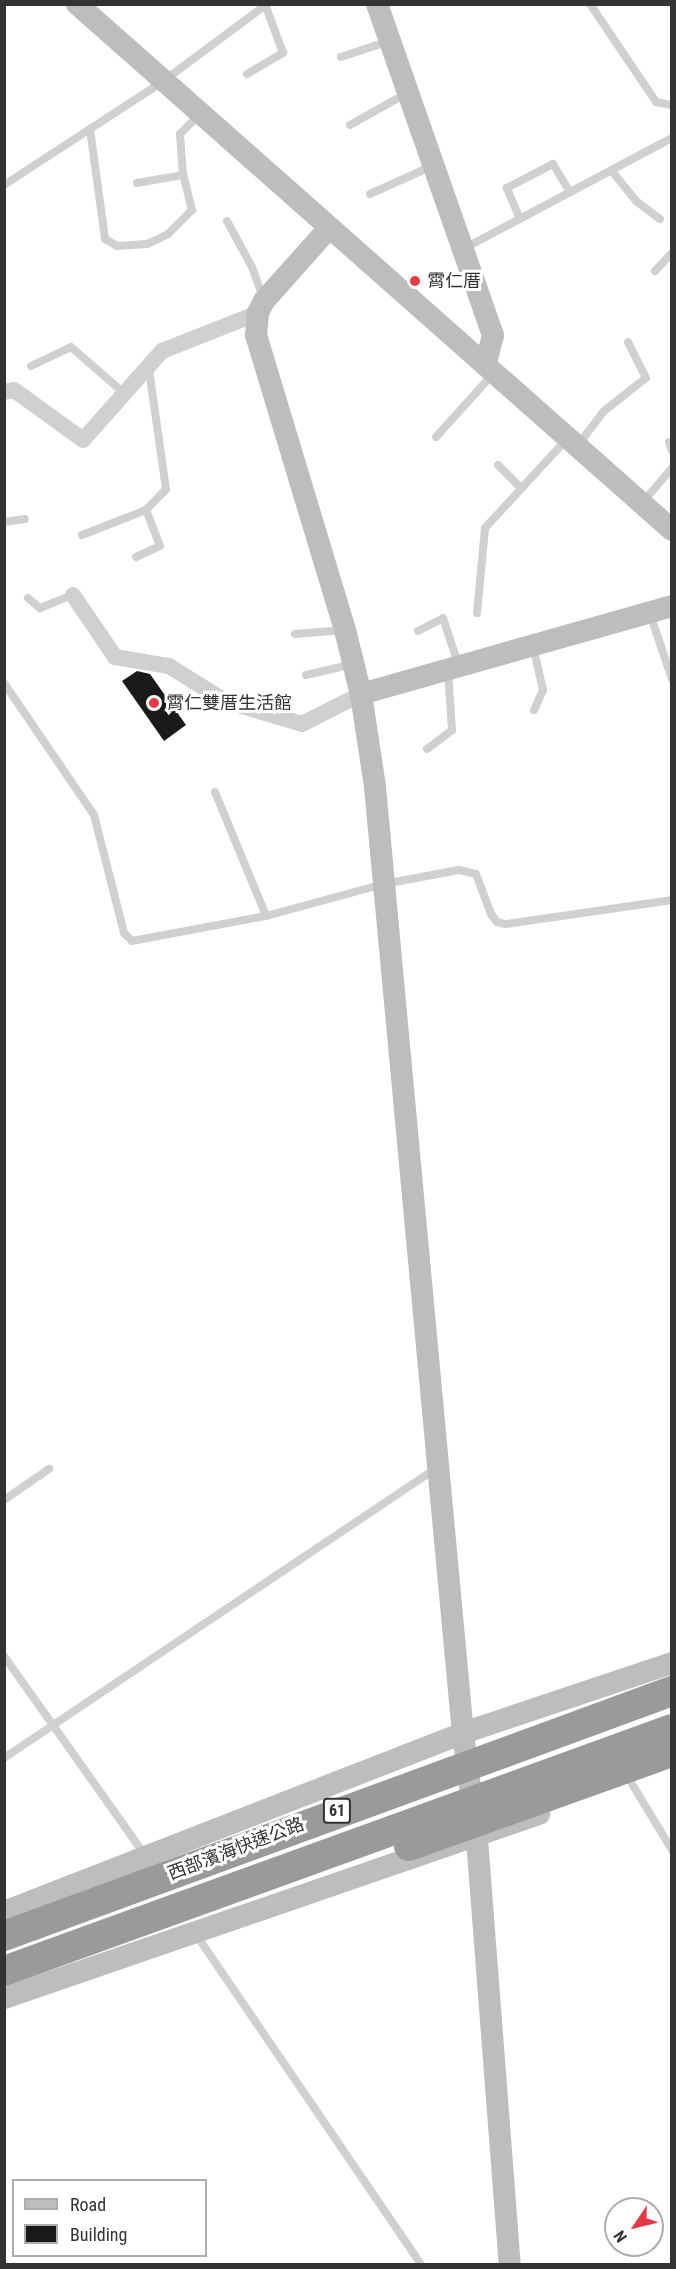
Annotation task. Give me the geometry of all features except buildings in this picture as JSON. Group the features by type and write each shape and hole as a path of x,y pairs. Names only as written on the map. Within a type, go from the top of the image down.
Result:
{"highway":[{"path":"34,1925 311,1801 672,1671"},
{"name":"西部濱海快速公路","path":"4,1936 672,1691"},
{"name":"西部濱海快速公路","path":"4,1971 672,1729"},
{"path":"53,1954 337,1872 672,1752"}],"main road":[{"path":"77,4 199,115 491,368 642,503 669,523"},
{"path":"377,4 493,335 491,368"},
{"path":"329,228 261,307 256,335 345,630 361,694 384,884 438,1467 465,1743 477,1839 509,2263"},
{"path":"361,694 672,606"},
{"path":"4,1926 672,1663"},
{"path":"4,1912 465,1743 672,1680"},
{"path":"4,1982 672,1739"},
{"path":"4,1998 477,1839 672,1762"}],"street":[{"path":"4,392 14,390 82,440 162,351 261,307"},
{"path":"73,595 115,657 169,666 225,702 302,724 361,694"}],"lane":[{"path":"590,4 656,102 672,105"},
{"path":"4,185 162,82 266,5 283,53 247,74"},
{"path":"341,57 390,41"},
{"path":"350,125 408,92"},
{"path":"90,129 105,239 117,246 147,244 168,234 192,210 183,175 180,134 199,115"},
{"path":"462,249 672,138"},
{"path":"520,219 507,188 553,164 570,192"},
{"path":"370,194 433,165"},
{"path":"611,170 636,201 660,219"},
{"path":"137,183 183,175"},
{"path":"227,221 252,267 261,307"},
{"path":"655,271 672,253"},
{"path":"477,613 485,528 521,488 604,411 646,378 628,342"},
{"path":"31,366 70,347 124,393"},
{"path":"82,536 146,510 166,489 148,365"},
{"path":"436,437 491,368"},
{"path":"498,465 521,488"},
{"path":"642,503 672,468"},
{"path":"136,557 160,546 146,510"},
{"path":"4,522 25,519"},
{"path":"28,598 40,609 73,595"},
{"path":"649,613 672,679"},
{"path":"418,631 443,618 454,668 452,730 427,749"},
{"path":"295,634 345,630"},
{"path":"533,645 543,690 534,710"},
{"path":"306,675 353,664"},
{"path":"4,683 94,815 124,933 132,941 266,916 384,884 466,870 476,874 491,914 497,922 506,924 672,900"},
{"path":"215,792 266,916"},
{"path":"4,1758 438,1467"},
{"path":"4,1500 50,1469"},
{"path":"4,1656 147,1858"},
{"path":"629,1779 672,1850"},
{"path":"195,1933 421,2265"}],"place":[{"name":"霄仁厝","path":"415,281"},
{"name":"霄仁雙厝生活館","path":"154,703"}]}
